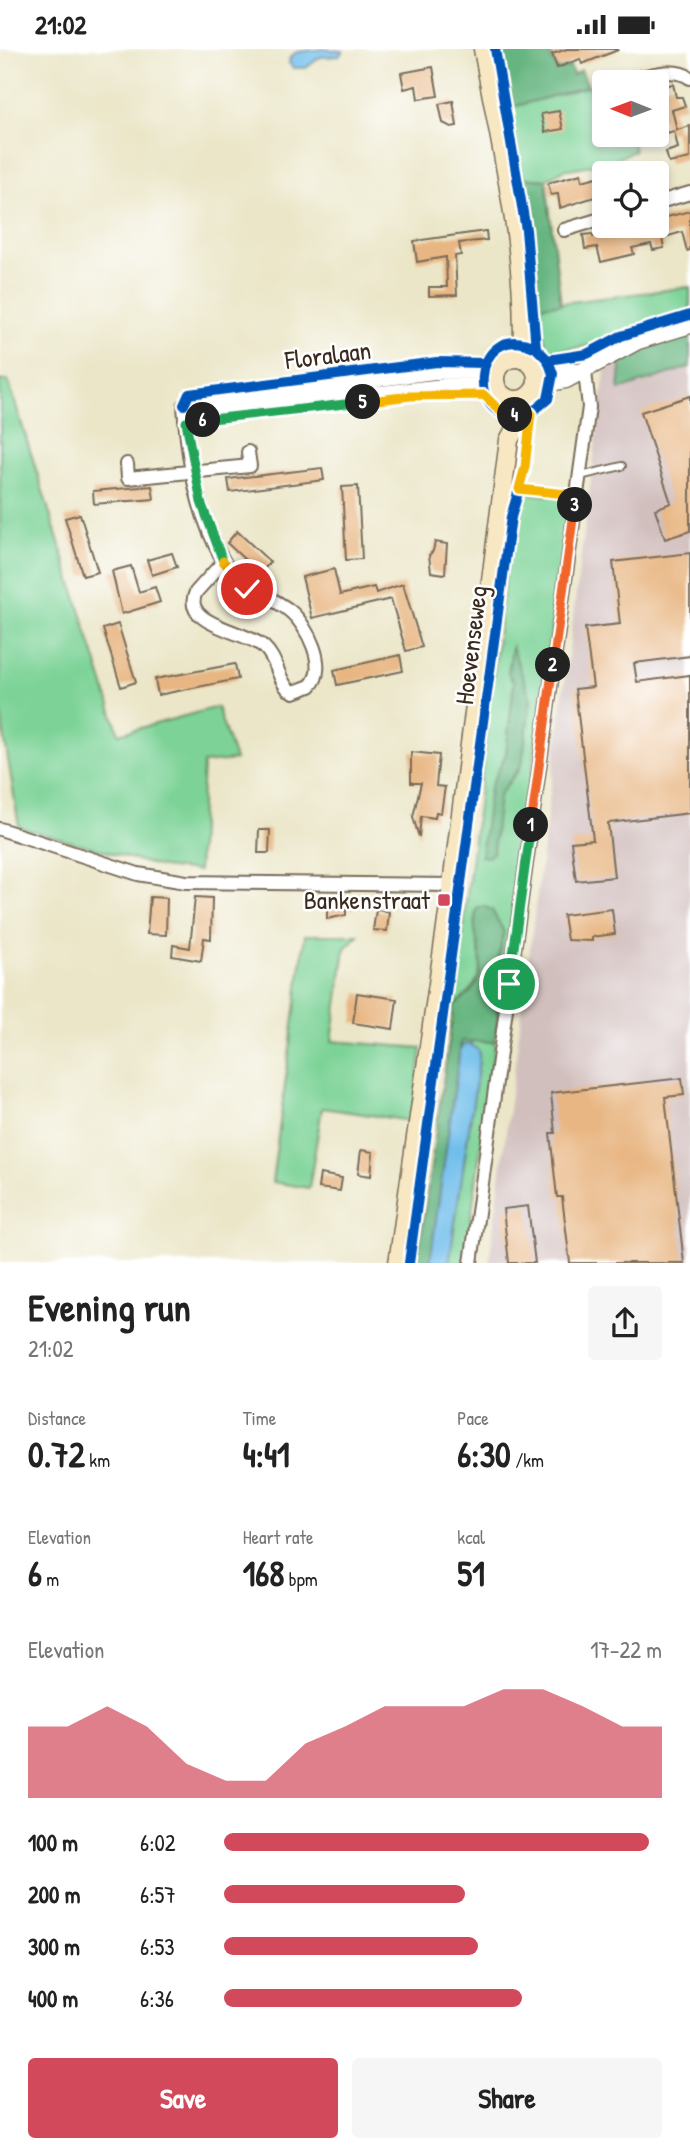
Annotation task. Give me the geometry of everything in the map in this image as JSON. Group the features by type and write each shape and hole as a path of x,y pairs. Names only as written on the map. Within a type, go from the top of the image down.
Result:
{"main road":[{"path":"483,49 517,243 520,310 524,329 516,358"},
{"path":"516,358 537,379 530,395 513,399 495,378 501,363 516,358"},
{"name":"Hoevenseweg","path":"398,1263 452,885 509,440 505,428 513,399"}],"street":[{"path":"669,72 682,72 690,78"},
{"path":"669,199 690,193"},
{"path":"564,230 592,222"},
{"path":"537,379 566,380 638,341 690,325"},
{"path":"471,1263 589,400 585,372"},
{"name":"Floralaan","path":"193,472 184,409 434,373 495,378"},
{"path":"127,464 128,478 193,472 250,465 248,452"},
{"path":"193,472 205,516 223,562 243,586 281,605 300,622 317,662 318,673 310,686 294,692 288,689 276,661 263,646 248,636 215,625 196,611 193,598 196,592 223,562"},
{"path":"0,829 138,874 186,882 452,885"}],"lane":[{"path":"579,476 622,466"}],"shaded area":[{"path":"690,340 690,1263 489,1263 606,364"}],"green space":[{"path":"499,49 516,49 518,52 556,49 550,54 557,70 570,66 573,75 581,70 588,86 509,108"},
{"path":"592,85 592,147 633,147 634,151 610,161 592,161 592,165 563,170 546,180 523,178 509,108"},
{"path":"523,178 546,180 561,304 538,306"},
{"path":"690,287 690,313 601,345 548,351 546,347 538,306"},
{"path":"690,334 690,367 619,390 622,356"},
{"path":"8,380 119,734 217,707 235,760 203,763 198,871 161,867 19,827 0,710 0,381"},
{"path":"521,493 564,497 570,500 498,1018 494,976 502,946 477,938 482,957 479,975 469,992 454,1005 510,537","holes":["509,677 531,699 519,771 502,787 482,856 490,788 506,754 514,683"]},
{"path":"512,647 531,699 522,764 499,796 493,853 488,857 481,856 490,788 506,754 514,683 508,672"},
{"path":"483,906 492,910 504,932 494,976 498,1018 495,1042 461,1041 430,1263 417,1263 454,1005 469,993 481,970 475,922 477,909"},
{"path":"305,935 358,935 345,948 332,1041 422,1048 412,1121 322,1108 309,1188 272,1182"},
{"path":"461,1040 495,1042 465,1263 449,1263 479,1061 463,1045 460,1050"}],"water":[{"path":"323,49 343,51 339,56 320,57 306,68 293,68 289,63 290,57 297,52"},
{"path":"470,1044 479,1051 479,1061 449,1263 430,1263 460,1050 463,1045"}],"building":[{"path":"567,49 618,50 582,64 580,59 557,68 552,54"},
{"path":"433,67 438,96 418,99 416,86 404,89 401,73"},
{"path":"673,84 676,97 682,97 685,106 672,110 677,130 690,126 690,158 669,163 666,152 678,148 674,131 669,132 669,85"},
{"path":"453,101 457,126 451,127 443,123 439,104"},
{"path":"559,111 563,129 545,132 541,114"},
{"path":"581,174 582,181 592,178 592,198 560,208 558,194 551,195 548,183"},
{"path":"690,211 690,250 687,251 682,232 669,236 669,216"},
{"path":"486,231 487,240 459,243 461,255 455,256 457,295 429,296 429,287 447,287 446,257 417,262 414,241"},
{"path":"592,234 592,238 662,238 664,248 653,250 651,244 632,248 634,254 601,262 597,247 585,249 583,235"},
{"path":"690,396 690,531 665,539 655,509 671,503 641,412"},
{"path":"322,468 324,480 230,492 228,479"},
{"path":"152,486 154,499 94,504 93,491"},
{"path":"358,486 362,559 346,560 342,487"},
{"path":"80,514 98,572 83,576 65,518"},
{"path":"237,531 270,562 260,574 227,543"},
{"path":"435,542 447,544 445,574 431,572 429,555"},
{"path":"172,553 177,567 152,575 147,560"},
{"path":"690,553 690,656 634,663 637,682 690,675 690,813 608,823 614,877 576,881 571,842 593,840 575,689 593,687 585,628 620,624 613,562"},
{"path":"131,566 139,592 155,587 160,602 122,614 112,571"},
{"path":"334,569 340,595 374,587 376,593 403,584 422,647 406,651 391,599 312,618 302,577"},
{"path":"118,624 136,682 121,687 103,629"},
{"path":"400,655 403,671 337,685 334,670"},
{"path":"235,664 238,679 158,695 155,679"},
{"path":"411,752 439,755 436,786 445,787 441,813 436,812 435,818 421,816 419,837 413,817 421,783 411,783"},
{"path":"259,830 270,830 269,853 258,853"},
{"path":"150,897 167,898 166,935 147,934"},
{"path":"195,897 212,898 211,939 204,938 201,961 172,956 173,945 190,948"},
{"path":"337,897 355,897 355,909 346,909 346,915 327,919 327,906 337,906"},
{"path":"612,909 615,934 592,937 592,941 567,940 563,915"},
{"path":"376,910 389,912 387,931 373,930"},
{"path":"357,993 397,999 393,1029 353,1023"},
{"path":"682,1078 684,1095 665,1097 684,1263 570,1263 562,1197 557,1197 550,1133 555,1133 551,1093"},
{"path":"361,1150 373,1152 371,1176 358,1174"},
{"path":"320,1174 342,1178 340,1191 318,1188"},
{"path":"528,1206 535,1263 509,1263 503,1209"}],"cycle path":[{"path":"409,1263 511,517 524,472 531,413 548,399 553,374 548,360 536,348 526,230 495,49"},
{"path":"548,360 587,354 621,336 690,315"},
{"path":"531,413 509,415 493,408 485,394 483,377 487,360 498,347 514,342 536,348"},
{"path":"184,405 189,394 437,362 485,363"},
{"path":"186,422 410,396 484,395"}],"place":[{"name":"Bankenstraat","path":"444,900"}],"route":[{"path":"247,589 223,562 212,538 193,472 186,422 410,396 442,395 484,395 493,407 507,414 531,413 525,467 519,489 576,495 509,984"}]}
